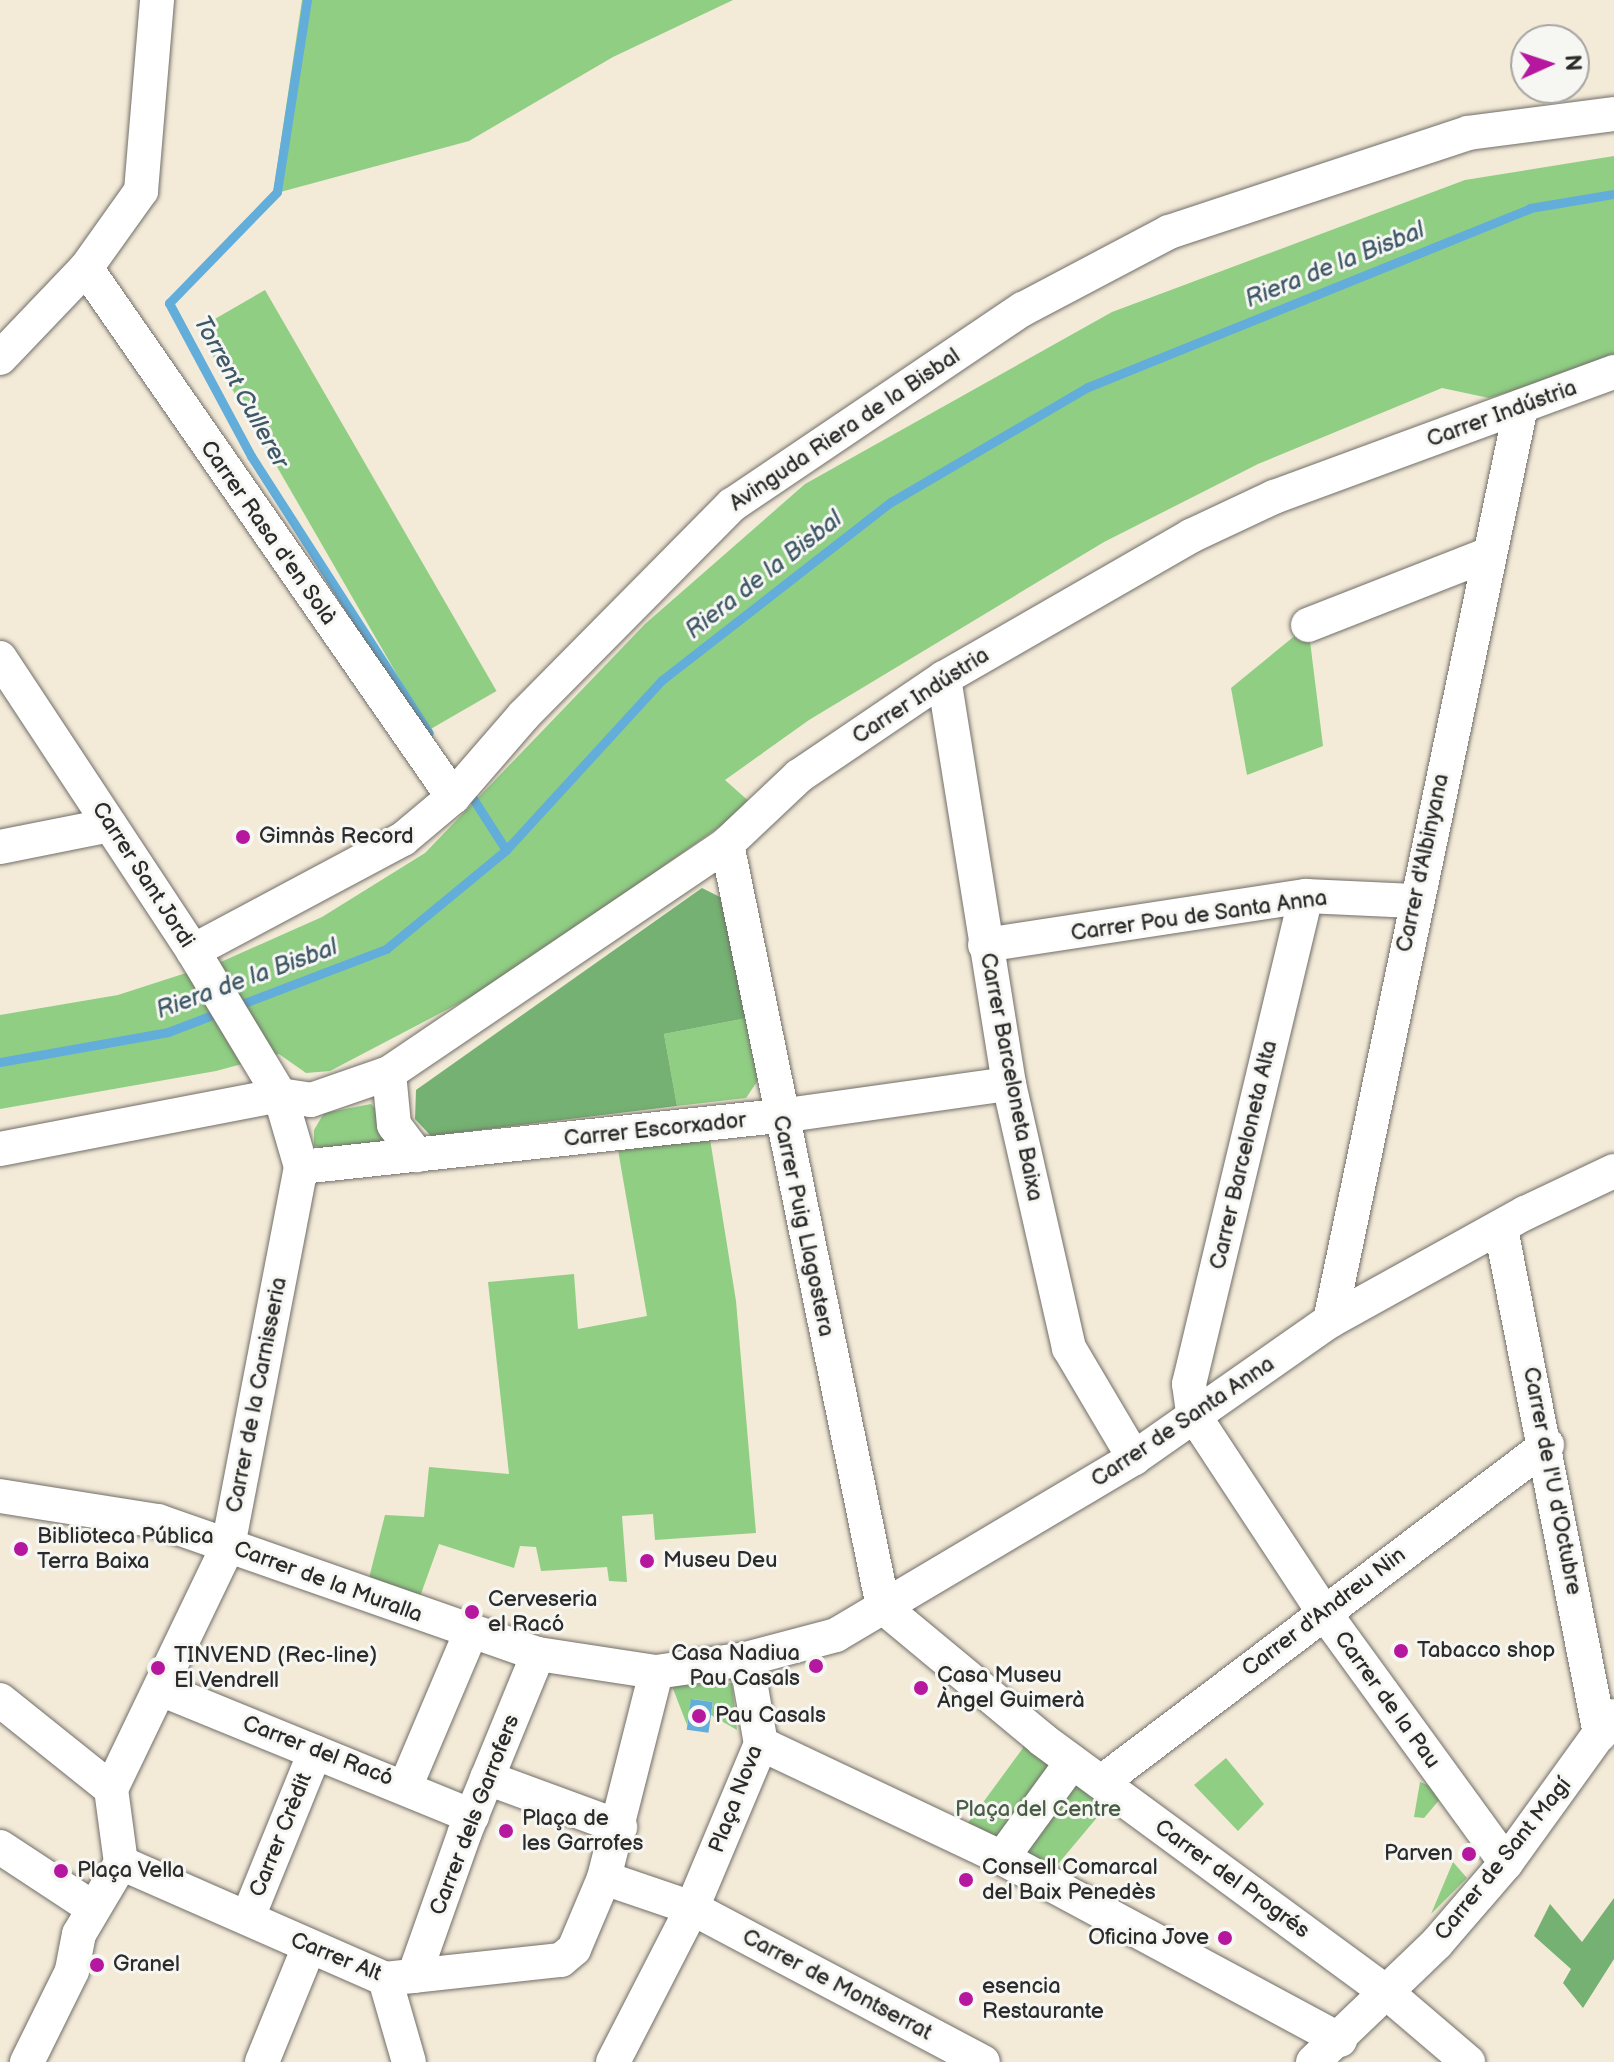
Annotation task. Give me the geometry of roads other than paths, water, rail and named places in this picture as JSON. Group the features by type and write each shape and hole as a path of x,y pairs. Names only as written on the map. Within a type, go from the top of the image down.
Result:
{"street":[{"path":"0,358 86,268 141,191 157,0"},
{"name":"Avinguda Riera de la Bisbal","path":"198,959 403,839 453,797 524,715 732,505 1023,309 1169,232 1468,133 1614,114"},
{"name":"Carrer Rasa d'en Solà","path":"86,268 453,797"},
{"name":"Carrer Indústria","path":"0,1149 272,1082 311,1100 389,1073 727,844 799,776 944,678 1191,536 1274,497 1614,372"},
{"name":"Carrer d'Albinyana","path":"1330,1321 1414,901 1521,407"},
{"path":"1308,625 1489,554"},
{"name":"Carrer Sant Jordi","path":"0,658 198,959 272,1082 301,1167"},
{"name":"Carrer Barceloneta Baixa","path":"944,678 1009,1084 1069,1348 1134,1458"},
{"path":"0,847 110,825"},
{"name":"Carrer Puig Llagostera","path":"727,844 780,1116 883,1607"},
{"name":"Carrer Pou de Santa Anna","path":"985,945 1306,896 1414,901"},
{"name":"Carrer Barceloneta Alta","path":"1193,1414 1189,1384 1306,896"},
{"path":"389,1073 394,1125 417,1155"},
{"name":"Carrer Escorxador","path":"301,1167 780,1116 1009,1084"},
{"name":"Carrer de la Carnisseria","path":"112,1798 228,1546 301,1167"},
{"name":"Carrer de Santa Anna","path":"746,1659 836,1635 1134,1458 1330,1321 1613,1170"},
{"name":"Carrer de l'U d'Octubre","path":"1501,1229 1607,1724"},
{"name":"Carrer de la Pau","path":"1193,1414 1323,1611 1506,1863"},
{"name":"Carrer d'Andreu Nin","path":"1103,1781 1323,1611 1547,1445"},
{"name":"Carrer de la Muralla","path":"0,1496 158,1521 470,1634 538,1654 656,1672"},
{"name":"Carrer del Progrés","path":"883,1607 1072,1762 1103,1781 1386,1992 1468,2062"},
{"path":"406,1785 470,1634"},
{"name":"Carrer dels Garrofers","path":"400,1978 472,1816 538,1654"},
{"path":"692,1908 604,1878 620,1827 656,1672 746,1659"},
{"name":"Plaça Nova","path":"624,2058 761,1744 746,1659"},
{"name":"Carrer del Racó","path":"163,1690 406,1785 472,1816"},
{"path":"0,1700 112,1798 124,1865 86,1921 72,1971 27,2062"},
{"name":"Carrer de Sant Magí","path":"1313,2062 1340,2040 1437,1943 1506,1863 1607,1724"},
{"path":"761,1744 1002,1858 1340,2040"},
{"name":"Carrer Crèdit","path":"248,1917 315,1752"},
{"path":"1002,1858 1072,1762"},
{"path":"487,1778 620,1827"},
{"path":"0,1847 86,1921"},
{"name":"Carrer Alt","path":"124,1865 248,1917 308,1949 400,1978 561,1960 574,1949 604,1878"},
{"name":"Carrer de Montserrat","path":"692,1908 983,2062"},
{"path":"262,2062 308,1949"},
{"path":"400,1978 409,2062"}],"water":[{"path":"691,1699 713,1702 708,1733 687,1730"}],"waterway":[{"name":"Torrent Cullerer","path":"307,0 277,192 169,303 251,456 429,733"},
{"name":"Riera de la Bisbal","path":"234,1007 386,949 506,850 662,680 891,502 1088,387 1530,208 1614,194"},
{"name":"Torrent Cullerer","path":"472,797 506,850"},
{"name":"Riera de la Bisbal","path":"0,1062 168,1032 220,1012"}],"place":[{"name":"Gimnàs Record","path":"243,837"},
{"name":"Biblioteca Pública Terra Baixa","path":"21,1549"},
{"name":"Museu Deu","path":"647,1561"},
{"name":"Cerveseria el Racó","path":"472,1612"},
{"name":"Tabacco shop","path":"1401,1651"},
{"name":"Casa Nadiua Pau Casals","path":"816,1666"},
{"name":"TINVEND (Rec-line) El Vendrell","path":"158,1668"},
{"name":"Casa Museu Àngel Guimerà","path":"921,1688"},
{"name":"Pau Casals","path":"699,1716"},
{"name":"Plaça de les Garrofes","path":"506,1831"},
{"name":"Parven","path":"1469,1854"},
{"name":"Plaça Vella","path":"61,1871"},
{"name":"Consell Comarcal del Baix Penedès","path":"966,1880"},
{"name":"Oficina Jove","path":"1225,1938"},
{"name":"Granel","path":"97,1965"},
{"name":"esencia Restaurante","path":"966,1999"}],"park label":[{"name":"Plaça del Centre","path":"1038,1810"}]}
